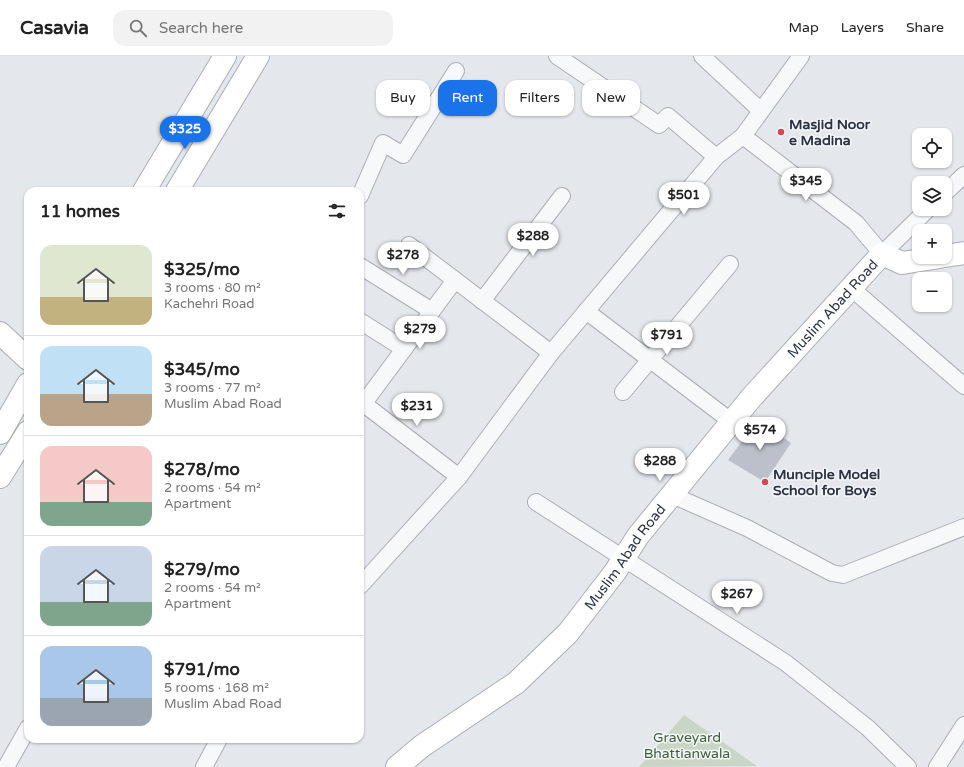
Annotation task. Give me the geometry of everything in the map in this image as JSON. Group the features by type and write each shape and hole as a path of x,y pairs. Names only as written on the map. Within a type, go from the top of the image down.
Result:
{"street":[{"path":"146,187 225,56"},
{"path":"179,187 258,56"},
{"path":"557,56 659,125 668,116 716,157"},
{"path":"702,56 761,111"},
{"path":"364,582 459,477 551,353 716,157 743,136 801,56"},
{"path":"364,187 383,143 403,155 456,71"},
{"path":"182,128 206,142"},
{"path":"743,136 856,223 882,254 921,216"},
{"path":"952,186 964,175"},
{"path":"482,301 562,196"},
{"path":"409,245 551,353"},
{"path":"952,255 964,253"},
{"name":"Muslim Abad Road","path":"397,767 422,746 516,682 568,633 615,572 638,536 732,422 850,287 882,254 902,263 912,261"},
{"path":"623,392 730,264"},
{"path":"364,268 432,311"},
{"path":"364,399 404,349 455,280"},
{"path":"850,287 964,386"},
{"path":"586,311 732,422"},
{"path":"364,324 404,349"},
{"path":"0,333 24,355"},
{"path":"0,433 24,391"},
{"path":"364,404 459,477"},
{"path":"0,477 24,438"},
{"path":"672,495 747,528 832,574 843,575 964,527"},
{"path":"536,502 786,663 868,728 908,767"},
{"path":"937,767 964,725"},
{"path":"6,767 24,735"},
{"path":"204,767 217,743"}],"green space":[{"name":"Graveyard Bhattianwala","path":"684,715 757,766 639,767"}],"building":[{"path":"758,420 791,443 765,482 728,460"}],"place":[{"name":"Masjid Noor e Madina","path":"781,132"},
{"name":"Munciple Model School for Boys","path":"765,482"}]}
